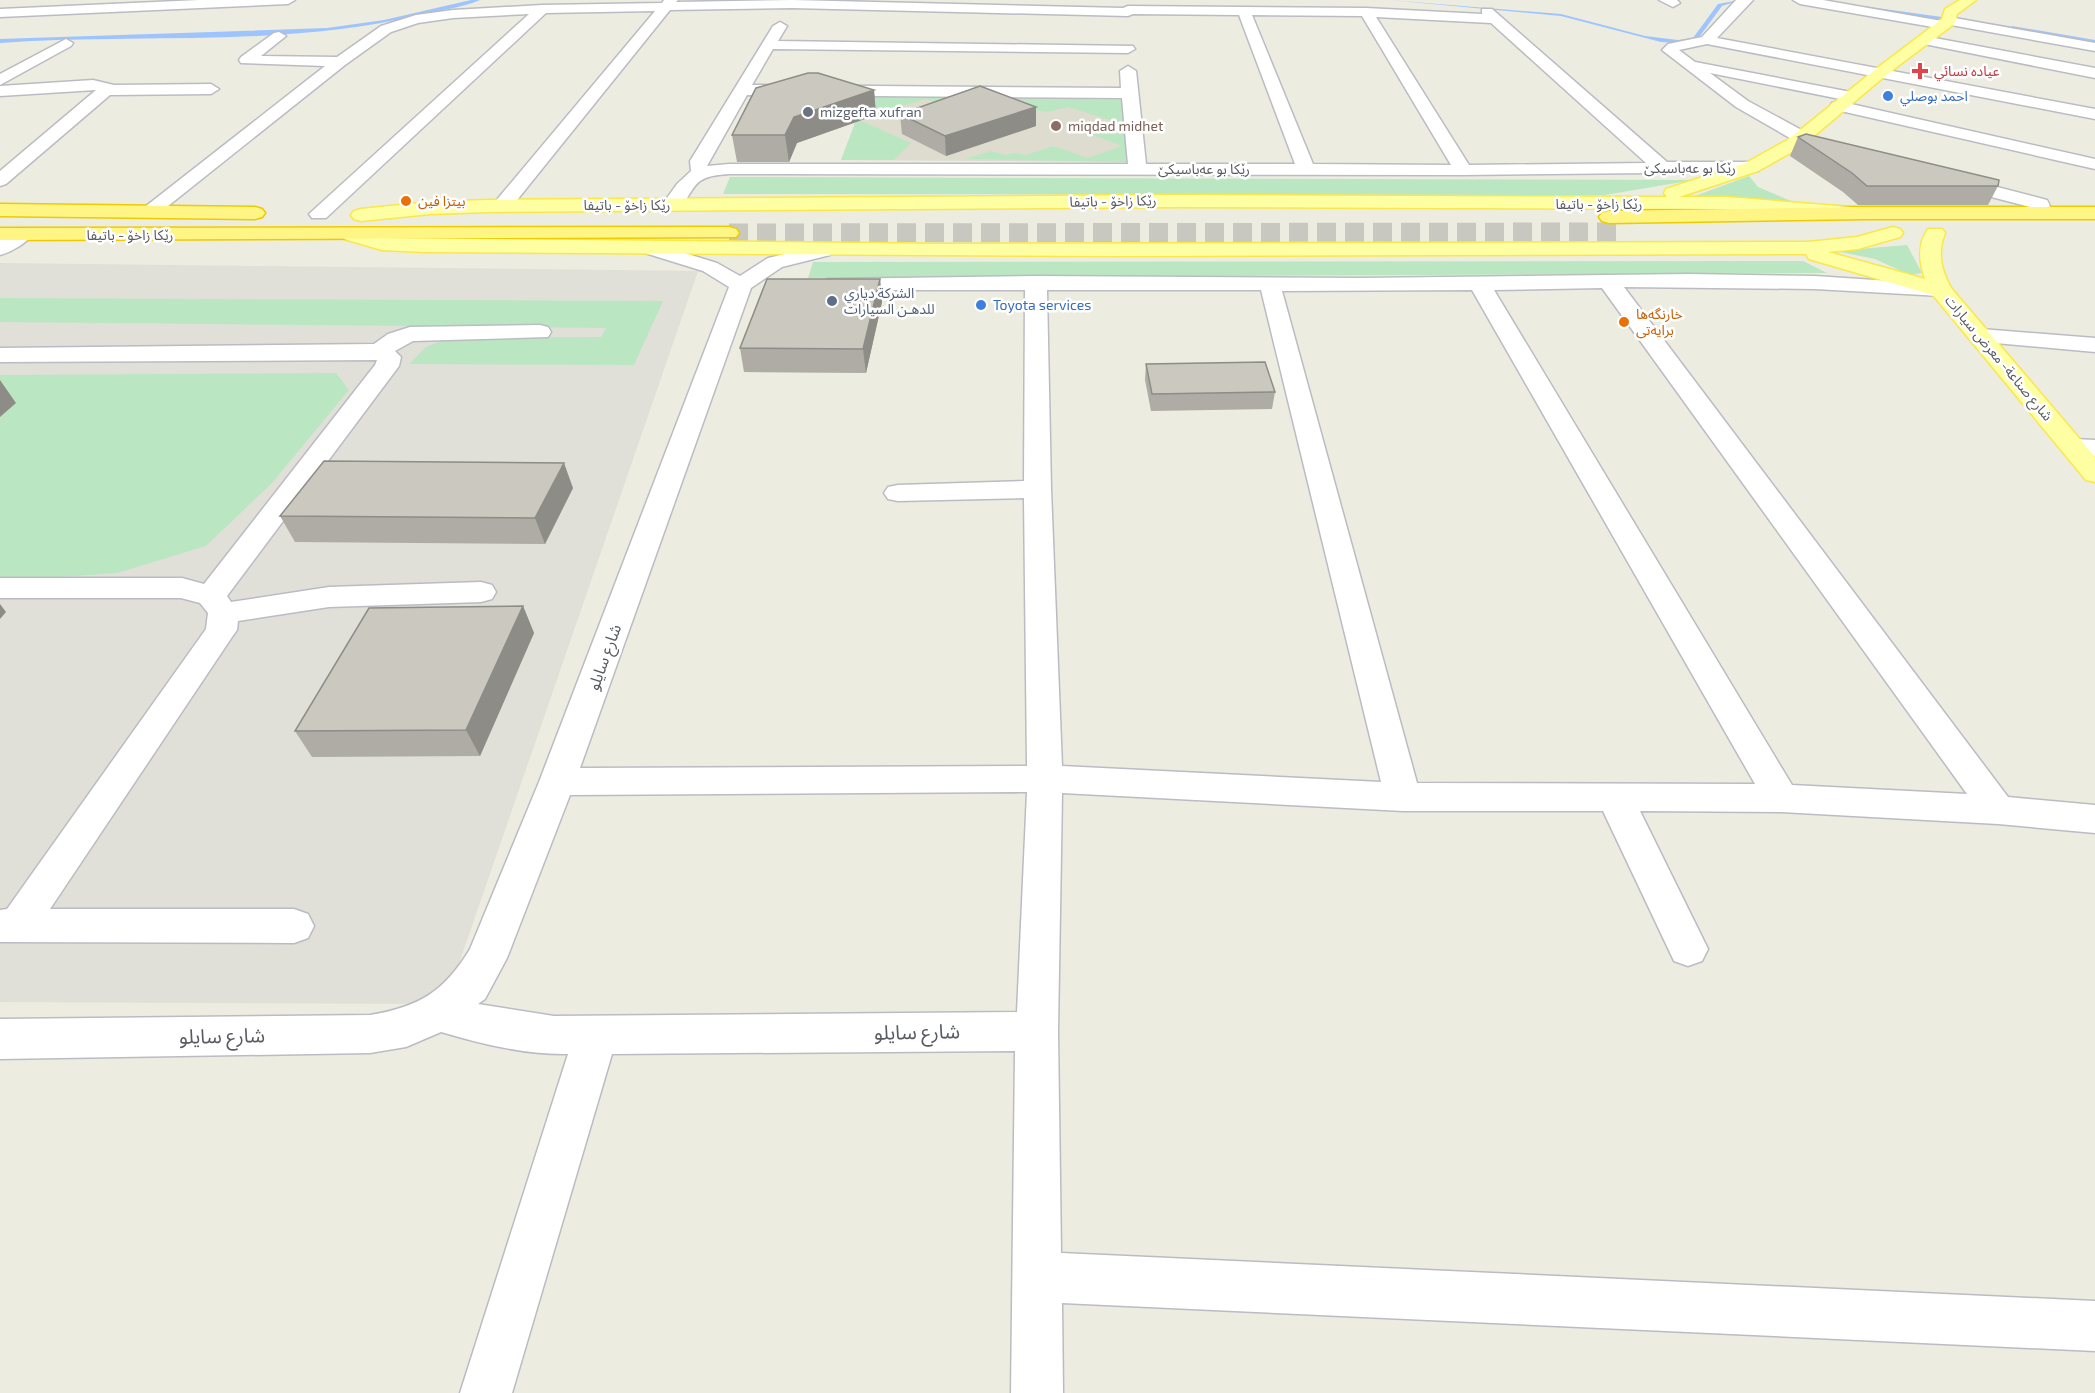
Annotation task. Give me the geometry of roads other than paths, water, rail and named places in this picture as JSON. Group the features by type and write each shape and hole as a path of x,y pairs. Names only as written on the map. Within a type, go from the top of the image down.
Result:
{"highway":[{"name":"رێکا زاخۆ - باتیفا","path":"1614,210 1864,213 2040,209 2087,213"},
{"name":"رێکا زاخۆ - باتیفا","path":"0,210 274,213"},
{"name":"رێکا زاخۆ - باتیفا","path":"0,234 351,235 727,226 297,214"},
{"name":"رێکا زاخۆ - باتیفا","path":"1624,232 1958,233"}],"main road":[{"path":"1763,178 1798,140 1844,101 1924,40 1969,0"},
{"path":"1614,210 1677,192 1763,178 1829,209"},
{"path":"1101,202 1152,215 1161,226 1156,237 1134,246 1105,251"},
{"name":"رێکا زاخۆ - باتیفا","path":"361,215 430,208 502,206 1101,202 1269,202 1614,210 1726,203 1864,213"},
{"path":"1269,202 1225,210 1213,216 1214,226 1240,243 1288,252"},
{"path":"351,235 382,244 402,246 823,251 1288,252 1786,248 1836,246 1893,233"},
{"name":"شارع صناعة- معرض سيارات","path":"1935,233 1931,241 1929,259 1941,290 2084,447 2095,474"},
{"path":"1786,248 1863,266 1941,290"}],"street":[{"path":"0,13 69,4 139,6 288,0"},
{"path":"1707,40 1739,4 1746,0"},
{"path":"1800,0 2095,34"},
{"path":"502,206 668,3"},
{"path":"151,210 340,63 387,29 404,22 453,14 668,3 1128,7 1490,15 1661,167"},
{"path":"672,205 688,180 701,173 698,167 699,160 770,45 792,4"},
{"path":"118,19 139,6"},
{"path":"1128,7 1129,93 1138,169"},
{"path":"319,214 542,9"},
{"path":"1244,11 1306,170"},
{"path":"1366,12 1463,170"},
{"path":"1949,17 2095,47"},
{"path":"279,36 246,60 340,63"},
{"path":"1818,148 1798,140 1742,104 1671,52 1669,48 1707,40 2095,114"},
{"path":"1924,40 2095,73"},
{"path":"0,80 66,44"},
{"path":"770,45 1128,50"},
{"path":"1689,64 2095,164"},
{"path":"51,87 77,72"},
{"path":"0,91 100,85 108,88 107,90"},
{"path":"0,180 107,90 212,88"},
{"path":"743,90 1129,93"},
{"name":"رێكا بو عه‌باسيكێ","path":"701,173 729,169 1463,170 1661,167 1763,178"},
{"path":"1930,176 2040,209"},
{"path":"0,249 22,235"},
{"path":"652,249 710,267 741,285 776,285"},
{"path":"741,285 775,262 823,251"},
{"path":"1036,282 1037,489 1045,778 1037,1031 1037,1393"},
{"path":"1609,282 1998,810"},
{"path":"1479,283 1781,798"},
{"path":"812,284 1830,283 1941,290"},
{"name":"شارع سايلو","path":"0,1039 370,1034 406,1028 439,1012 470,986 487,958 557,782 741,285"},
{"path":"1270,285 1403,796"},
{"path":"379,351 396,339 410,334 540,332"},
{"path":"1981,336 2095,345"},
{"path":"0,355 379,351 389,357 387,366 217,605 221,630 9,926"},
{"path":"898,493 1037,489"},
{"path":"0,588 182,588 217,605 329,597 481,592"},
{"path":"557,782 1045,778 1403,796 1781,798 1998,810 2095,819"},
{"path":"1615,798 1688,949"},
{"path":"9,926 294,926"},
{"name":"شارع سايلو","path":"439,1012 514,1031 554,1035 1037,1031"},
{"path":"486,1393 596,1035"},
{"path":"1036,1277 2095,1326"}],"waterway":[{"path":"0,41 327,30 384,21 478,0"},
{"path":"1391,0 1561,15 1645,37 1678,41 1695,39 1720,5 1738,0"},
{"path":"1863,7 1956,21"},
{"path":"2012,28 2095,42"}],"tunnel":[{"path":"729,233 1624,232"}],"place":[{"name":"عياده نسائي","path":"1920,71"},
{"name":"احمد بوصلي","path":"1888,96"},
{"name":"mizgefta xufran","path":"808,112"},
{"name":"miqdad midhet","path":"1056,126"},
{"name":"بيتزا فين","path":"406,201"},
{"name":"الشركة دياري للدهـن السيارات","path":"832,301"},
{"name":"Toyota services","path":"981,305"},
{"name":"خارنگه‌ها برايه‌تى","path":"1624,322"}]}
